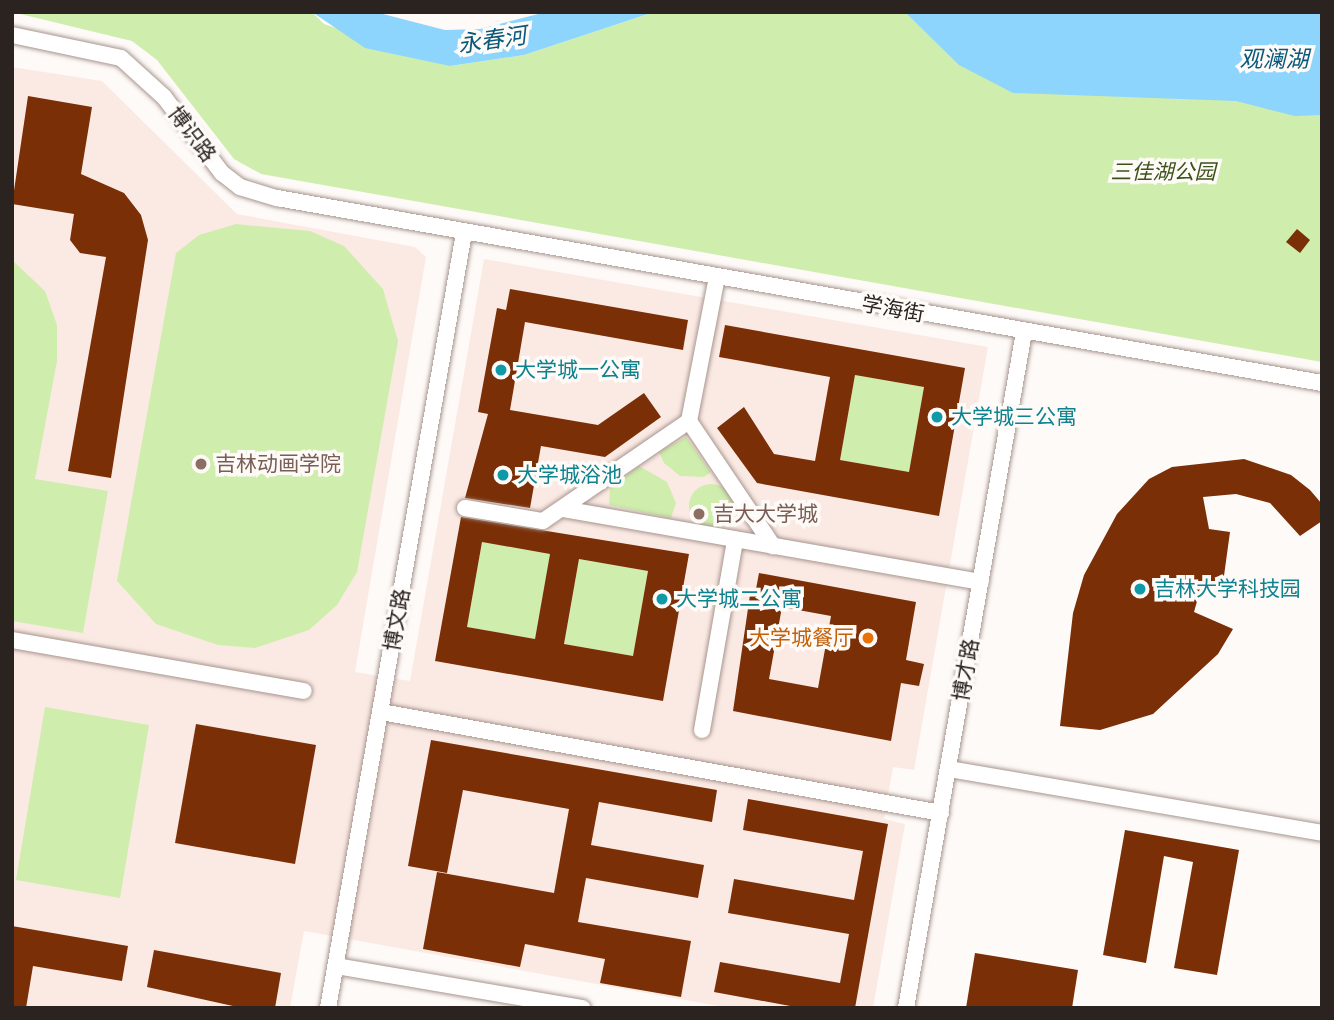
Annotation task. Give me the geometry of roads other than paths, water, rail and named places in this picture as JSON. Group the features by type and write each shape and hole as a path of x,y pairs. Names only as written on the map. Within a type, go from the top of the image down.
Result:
{"street":[{"name":"博识路","path":"12,35 121,58 150,82 206,156 240,187 464,233"},
{"name":"学海街","path":"464,233 1322,383"},
{"name":"博文路","path":"328,1008 464,233"},
{"path":"465,508 543,521 689,421 717,277"},
{"name":"博才路","path":"906,1008 1024,332"},
{"path":"689,421 774,546"},
{"path":"563,509 981,582"},
{"path":"702,730 735,540"},
{"path":"12,640 304,691"},
{"path":"381,712 942,813"},
{"path":"949,769 1322,833"},
{"path":"336,966 582,1008"}],"water":[{"name":"永春河","path":"312,12 375,12 445,30 480,29 546,12 654,12 524,55 450,66 365,48"},
{"name":"观澜湖","path":"905,12 1322,12 1322,115 1295,116 1236,101 1013,93 959,65"}],"place":[{"name":"大学城一公寓","path":"501,370"},
{"name":"大学城三公寓","path":"937,417"},
{"name":"吉林动画学院","path":"201,464"},
{"name":"大学城浴池","path":"503,475"},
{"name":"吉大大学城","path":"699,514"},
{"name":"吉林大学科技园","path":"1140,589"},
{"name":"大学城二公寓","path":"662,599"},
{"name":"大学城餐厅","path":"868,638"}],"park label":[{"name":"三佳湖公园","path":"1163,172"}]}
